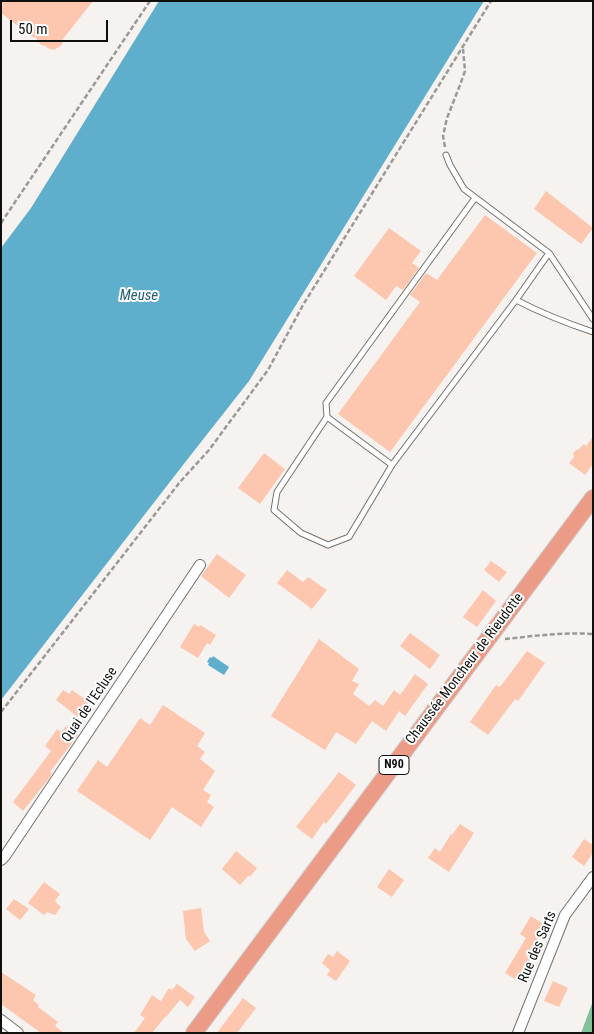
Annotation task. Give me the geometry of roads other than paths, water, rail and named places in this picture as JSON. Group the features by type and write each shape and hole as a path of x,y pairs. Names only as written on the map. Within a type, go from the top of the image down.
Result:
{"main road":[{"name":"Chaussée Moncheur de Rieudotte","path":"194,1033 593,498"}],"street":[{"name":"Quai de l'Ecluse","path":"1,860 6,856 200,565"},
{"name":"Rue des Sarts","path":"518,1033 565,915 593,877"},
{"path":"1,1020 18,1033"}],"lane":[{"path":"446,155 464,189 549,253 593,319"},
{"path":"475,198 326,403 327,417 277,492 274,510 301,532 328,545 348,537 392,465 549,253"},
{"path":"516,300 536,311 593,332"},
{"path":"327,417 392,465"}],"water":[{"name":"Meuse","path":"159,1 484,1 249,381 1,700 1,248 31,208"},
{"path":"213,656 229,667 224,675 208,665 209,663 207,662"}]}
